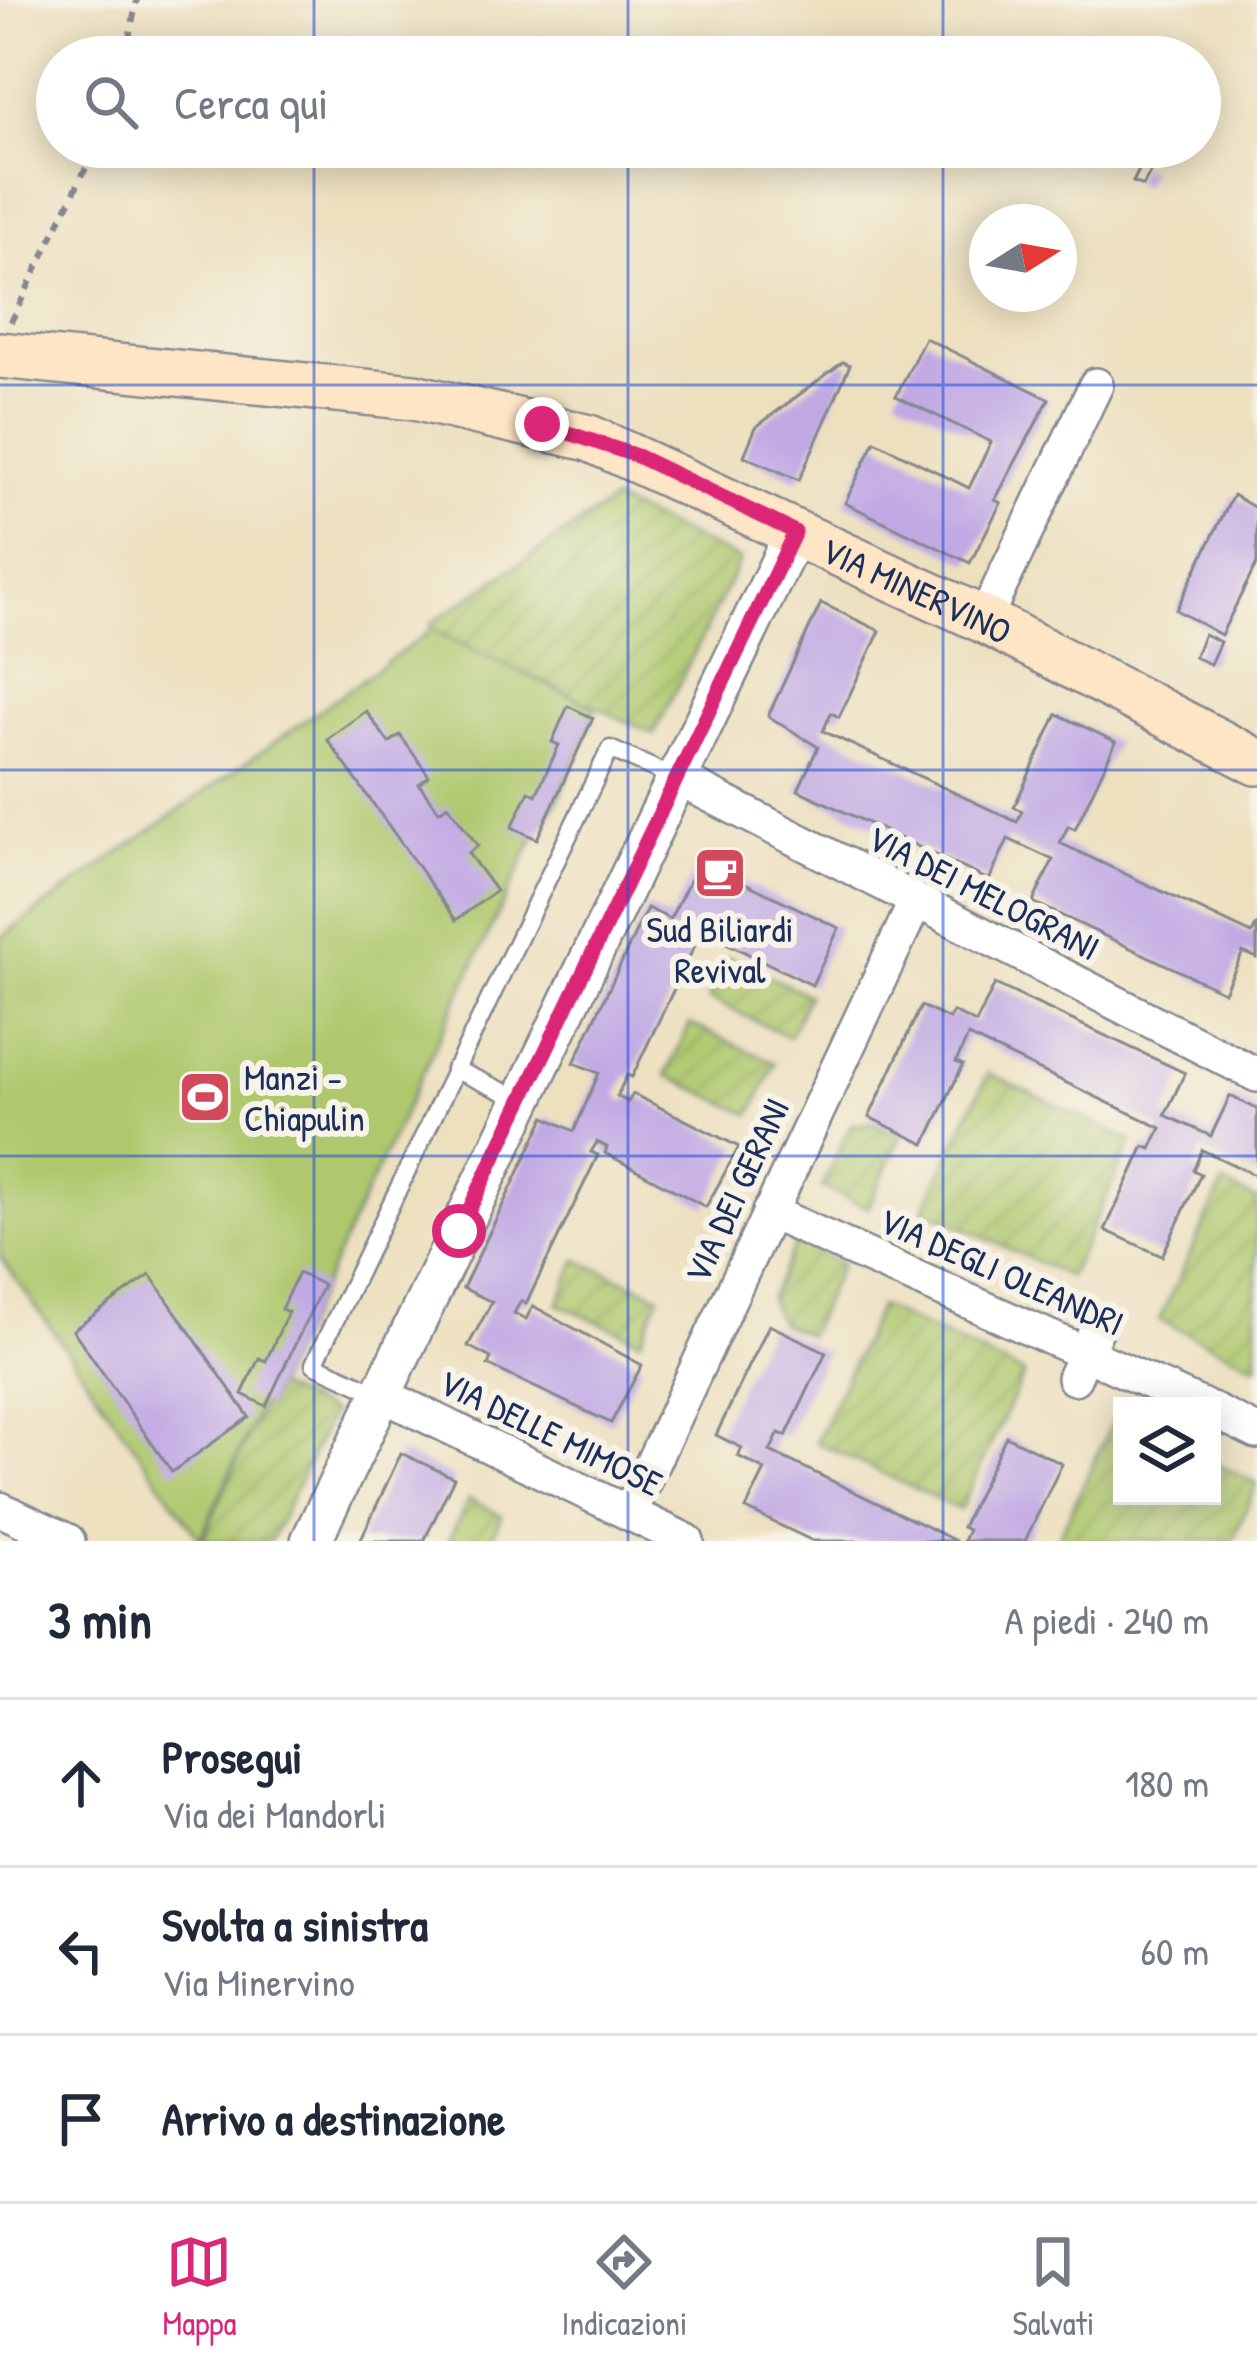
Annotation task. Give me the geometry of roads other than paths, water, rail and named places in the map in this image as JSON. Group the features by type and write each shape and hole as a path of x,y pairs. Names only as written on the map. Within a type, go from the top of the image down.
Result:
{"main road":[{"name":"VIA MINERVINO","path":"5,340 495,412 637,456 984,620 1257,762"}],"street":[{"path":"984,620 1096,385"},
{"path":"311,1541 795,532"},
{"name":"VIA DEI MELOGRANI","path":"676,778 1257,1075"},
{"name":"VIA DEI GERANI","path":"629,1513 916,901"},
{"name":"VIA DEGLI OLEANDRI","path":"769,1211 1184,1397"},
{"name":"VIA DELLE MIMOSE","path":"381,1394 687,1541"},
{"path":"1221,1415 1257,1432"},
{"path":"0,1509 68,1541"}],"lane":[{"path":"381,1394 314,1364 454,1069 610,749 676,778"},
{"path":"454,1069 522,1100"}],"place":[{"name":"Sud Biliardi Revival","path":"720,873"},
{"name":"Manzi - Chiapulin","path":"205,1097"}]}
